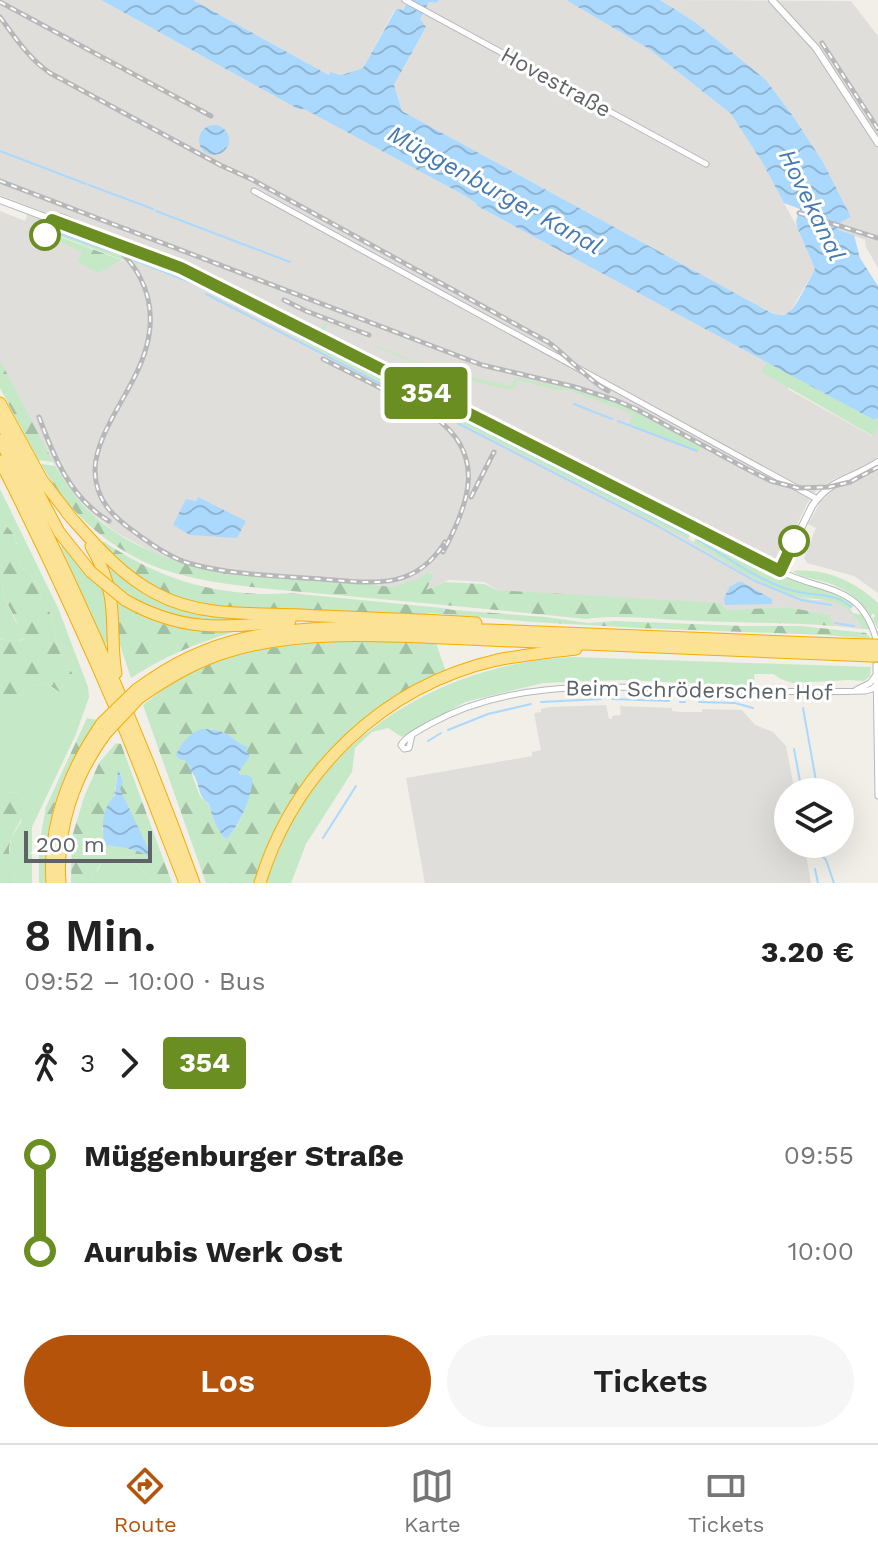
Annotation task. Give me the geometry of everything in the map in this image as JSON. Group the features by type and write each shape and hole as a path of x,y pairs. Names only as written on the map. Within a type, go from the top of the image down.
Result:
{"highway":[{"path":"0,403 42,480 91,546 106,576 112,605 113,652 120,693"},
{"path":"0,421 59,532 91,572 125,600 157,616 196,626 226,627 335,617"},
{"path":"0,440 45,527 120,693 194,883"},
{"path":"0,461 36,531 95,661 147,785 183,883"},
{"path":"67,513 126,574 159,595 194,608 239,613 450,621 577,633 875,651"},
{"path":"52,883 53,843 65,789 81,756 138,694 167,669 195,654 243,639 329,628 577,633"},
{"path":"138,694 199,662 231,650 305,637 404,637 608,646 875,651"},
{"path":"260,883 285,820 314,776 349,739 384,710 427,685 496,661 608,646"},
{"path":"60,883 61,843 67,810 104,728"}],"street":[{"name":"Hovestraße","path":"406,0 706,164"},
{"path":"772,0 816,48 878,143"},
{"path":"254,191 817,499"},
{"path":"0,200 181,268 796,579 833,588 848,596 866,615 875,651 878,796"},
{"path":"780,571 817,499 836,482 878,462"},
{"name":"Beim Schröderschen Hof","path":"851,692 870,683 876,674"},
{"name":"Beim Schröderschen Hof","path":"412,735 474,705 554,688 595,686 813,693 869,690 876,685"}],"shaded area":[{"path":"0,0 101,0 767,362 762,372 788,389 872,436 878,428 878,457 817,490 784,551 775,559 769,559 182,265 0,195"},
{"path":"193,0 408,0 402,10 395,9 363,68 342,75 329,75"},
{"path":"439,0 566,0 649,49 731,114 762,162 797,227 815,269 790,312 777,315 754,304 402,111 394,85 426,27 419,19 429,2 437,3"},
{"path":"660,0 851,1 878,36 878,268 865,240 838,230 840,223 851,217 823,162 766,80 695,22"},
{"path":"0,211 25,221 28,213 58,225 55,239 99,262 103,254 135,265 147,259 199,282 300,333 303,337 301,341 691,540 769,586 789,594 829,600 843,606 854,615 862,629 834,626 828,615 788,607 727,610 497,590 484,582 449,580 426,590 225,572 190,565 152,552 117,533 91,513 69,487 45,450 0,362"},
{"path":"878,470 878,593 854,576 807,563 804,558 816,528 808,524 821,501 837,487"},
{"path":"606,705 609,719 621,715 620,706 672,708 672,711 681,712 742,710 755,725 773,732 786,746 792,778 774,778 774,858 807,858 811,883 425,883 406,778 532,756 532,752 541,750 534,713 550,707"}],"green space":[{"path":"55,225 145,259 136,265 52,233"},
{"path":"55,235 121,260 99,273 77,262 82,253 54,239"},
{"path":"161,265 199,280 689,529 691,534 688,539 301,341 303,337 300,333"},
{"path":"367,343 436,369 511,386 515,377 607,399 703,447 698,451 629,425 633,414 568,390 517,380 512,390 487,385 418,364"},
{"path":"0,362 53,462 38,460 0,388"},
{"path":"767,362 874,420 878,418 878,428 873,436 761,372"},
{"path":"41,464 55,466 82,504 114,531 159,554 206,567 394,587 427,573 434,574 426,590 445,582 484,584 497,590 719,603 727,610 788,607 829,615 834,626 628,617 586,619 213,582 170,572 117,547 74,510"},
{"path":"0,489 58,608 89,697 76,734 32,827 32,883 11,883 15,878 9,858 11,838 21,822 26,802 18,794 8,792 0,803 0,715 32,686 47,684 54,689 74,676 59,651 50,613 42,601 39,587 20,565 12,532 0,519"},
{"path":"0,519 12,532 20,565 39,587 42,601 50,613 59,651 78,687 75,694 68,697 47,684 32,686 0,715 0,640 8,636 16,641 23,640 25,632 3,595"},
{"path":"700,535 781,576 843,596 854,605 850,609 853,613 863,615 870,629 862,629 851,614 836,603 788,594 752,577 694,543 696,536"},
{"path":"103,541 140,563 178,580 240,593 300,594 588,623 801,626 866,633 871,639 533,622 430,613 238,610 174,599 132,575 102,544"},
{"path":"65,545 107,592 109,639 105,645 61,547"},
{"path":"102,559 289,617 237,622 193,621 150,608 111,583"},
{"path":"793,571 828,574 859,588 878,603 878,629 872,618 875,614 871,617 849,593"},
{"path":"0,576 4,580 3,595 16,622 26,631 23,639 17,641 0,640"},
{"path":"118,603 173,627 233,632 180,651 131,678 119,642"},
{"path":"375,640 436,643 446,672 384,705 279,825 256,883 206,883 143,705 184,677 229,658 277,647","holes":["209,729 233,739 240,773 250,791 244,811 226,839 217,827 209,805 200,796 190,766 184,760"]},
{"path":"572,657 871,667 870,676 864,681 793,683 773,674 754,674 755,686 623,680 543,683 465,702 402,737 388,728 372,732 355,748 352,772 306,844 291,883 266,883 288,829 306,796 344,753 371,729 432,692 466,678 500,668"},
{"path":"87,718 97,720 74,758 57,797 48,838 46,883 39,883 39,846 46,807"},
{"path":"116,743 121,744 172,883 153,883 129,856 102,862 91,875 92,883 71,883 72,837 84,797 99,763","holes":["117,771 120,789 148,856 129,848 109,846 102,829 114,794"]},
{"path":"7,792 20,796 26,802 26,808 9,849 15,878 11,883 0,883 0,803"},
{"path":"129,856 153,883 92,883 91,875 102,862"}],"water":[{"path":"101,0 193,0 329,75 330,72 342,75 363,68 396,9 403,10 408,0 439,0 437,3 429,2 420,19 426,27 394,85 402,111 766,310 778,315 786,314 798,301 815,269 797,227 800,209 784,203 731,114 649,49 566,0 660,0 695,22 766,80 823,162 851,217 840,223 838,230 854,235 860,258 878,286 878,418 874,420"},
{"path":"214,125 224,130 229,140 224,150 214,155 204,150 199,140 204,130"},
{"path":"198,497 246,521 237,538 190,535 173,525 186,499 196,501"},
{"path":"737,582 772,599 772,604 725,605 724,598 730,586"},
{"path":"201,729 224,732 248,747 246,750 250,756 239,772 252,778 248,801 226,839 217,827 209,804 201,796 190,766 176,755 186,739"},
{"path":"118,769 123,782 120,789 150,857 122,847 105,845 104,818 107,806 115,795"}],"waterway":[{"path":"0,151 86,184"},
{"path":"89,185 153,209"},
{"path":"156,211 290,262"},
{"path":"57,232 109,251"},
{"path":"134,260 200,286 687,534"},
{"path":"206,294 652,523 755,581 801,600 831,605"},
{"path":"574,404 612,419"},
{"path":"618,421 697,451"},
{"path":"698,540 772,583 798,592 833,597 851,607"},
{"path":"835,623 854,626"},
{"path":"541,702 601,699"},
{"path":"612,699 669,701"},
{"path":"680,702 685,702"},
{"path":"699,702 735,703 753,708"},
{"path":"448,730 488,714 531,704"},
{"path":"803,708 816,778"},
{"path":"428,741 441,733"},
{"path":"794,749 799,778"},
{"path":"323,838 356,786"},
{"path":"824,858 834,883"},
{"path":"815,869 818,883"}],"railway":[{"path":"0,2 211,116"},
{"path":"0,17 28,54 50,73 548,342 608,391"},
{"path":"822,43 878,129"},
{"path":"0,181 482,365 615,400 771,481 798,488 829,487 850,482 878,467"},
{"path":"799,213 878,238"},
{"path":"60,215 108,241 127,258 140,277 148,299 150,322 146,348 135,376 104,434 96,458 98,490 107,507 120,521 161,550 188,563 241,573 350,581 382,582 410,575 434,557 445,542"},
{"path":"284,300 369,335"},
{"path":"323,359 429,413 450,431 461,446 467,463 466,497 443,552"},
{"path":"39,417 57,461 74,489 95,512 109,521"},
{"path":"471,497 494,452"}],"bus line":[{"name":"354","path":"45,235 52,220 181,268 780,571 794,541"}],"water label":[{"name":"Müggenburger Kanal","path":"495,190"},
{"name":"Hovekanal","path":"812,205"}]}
